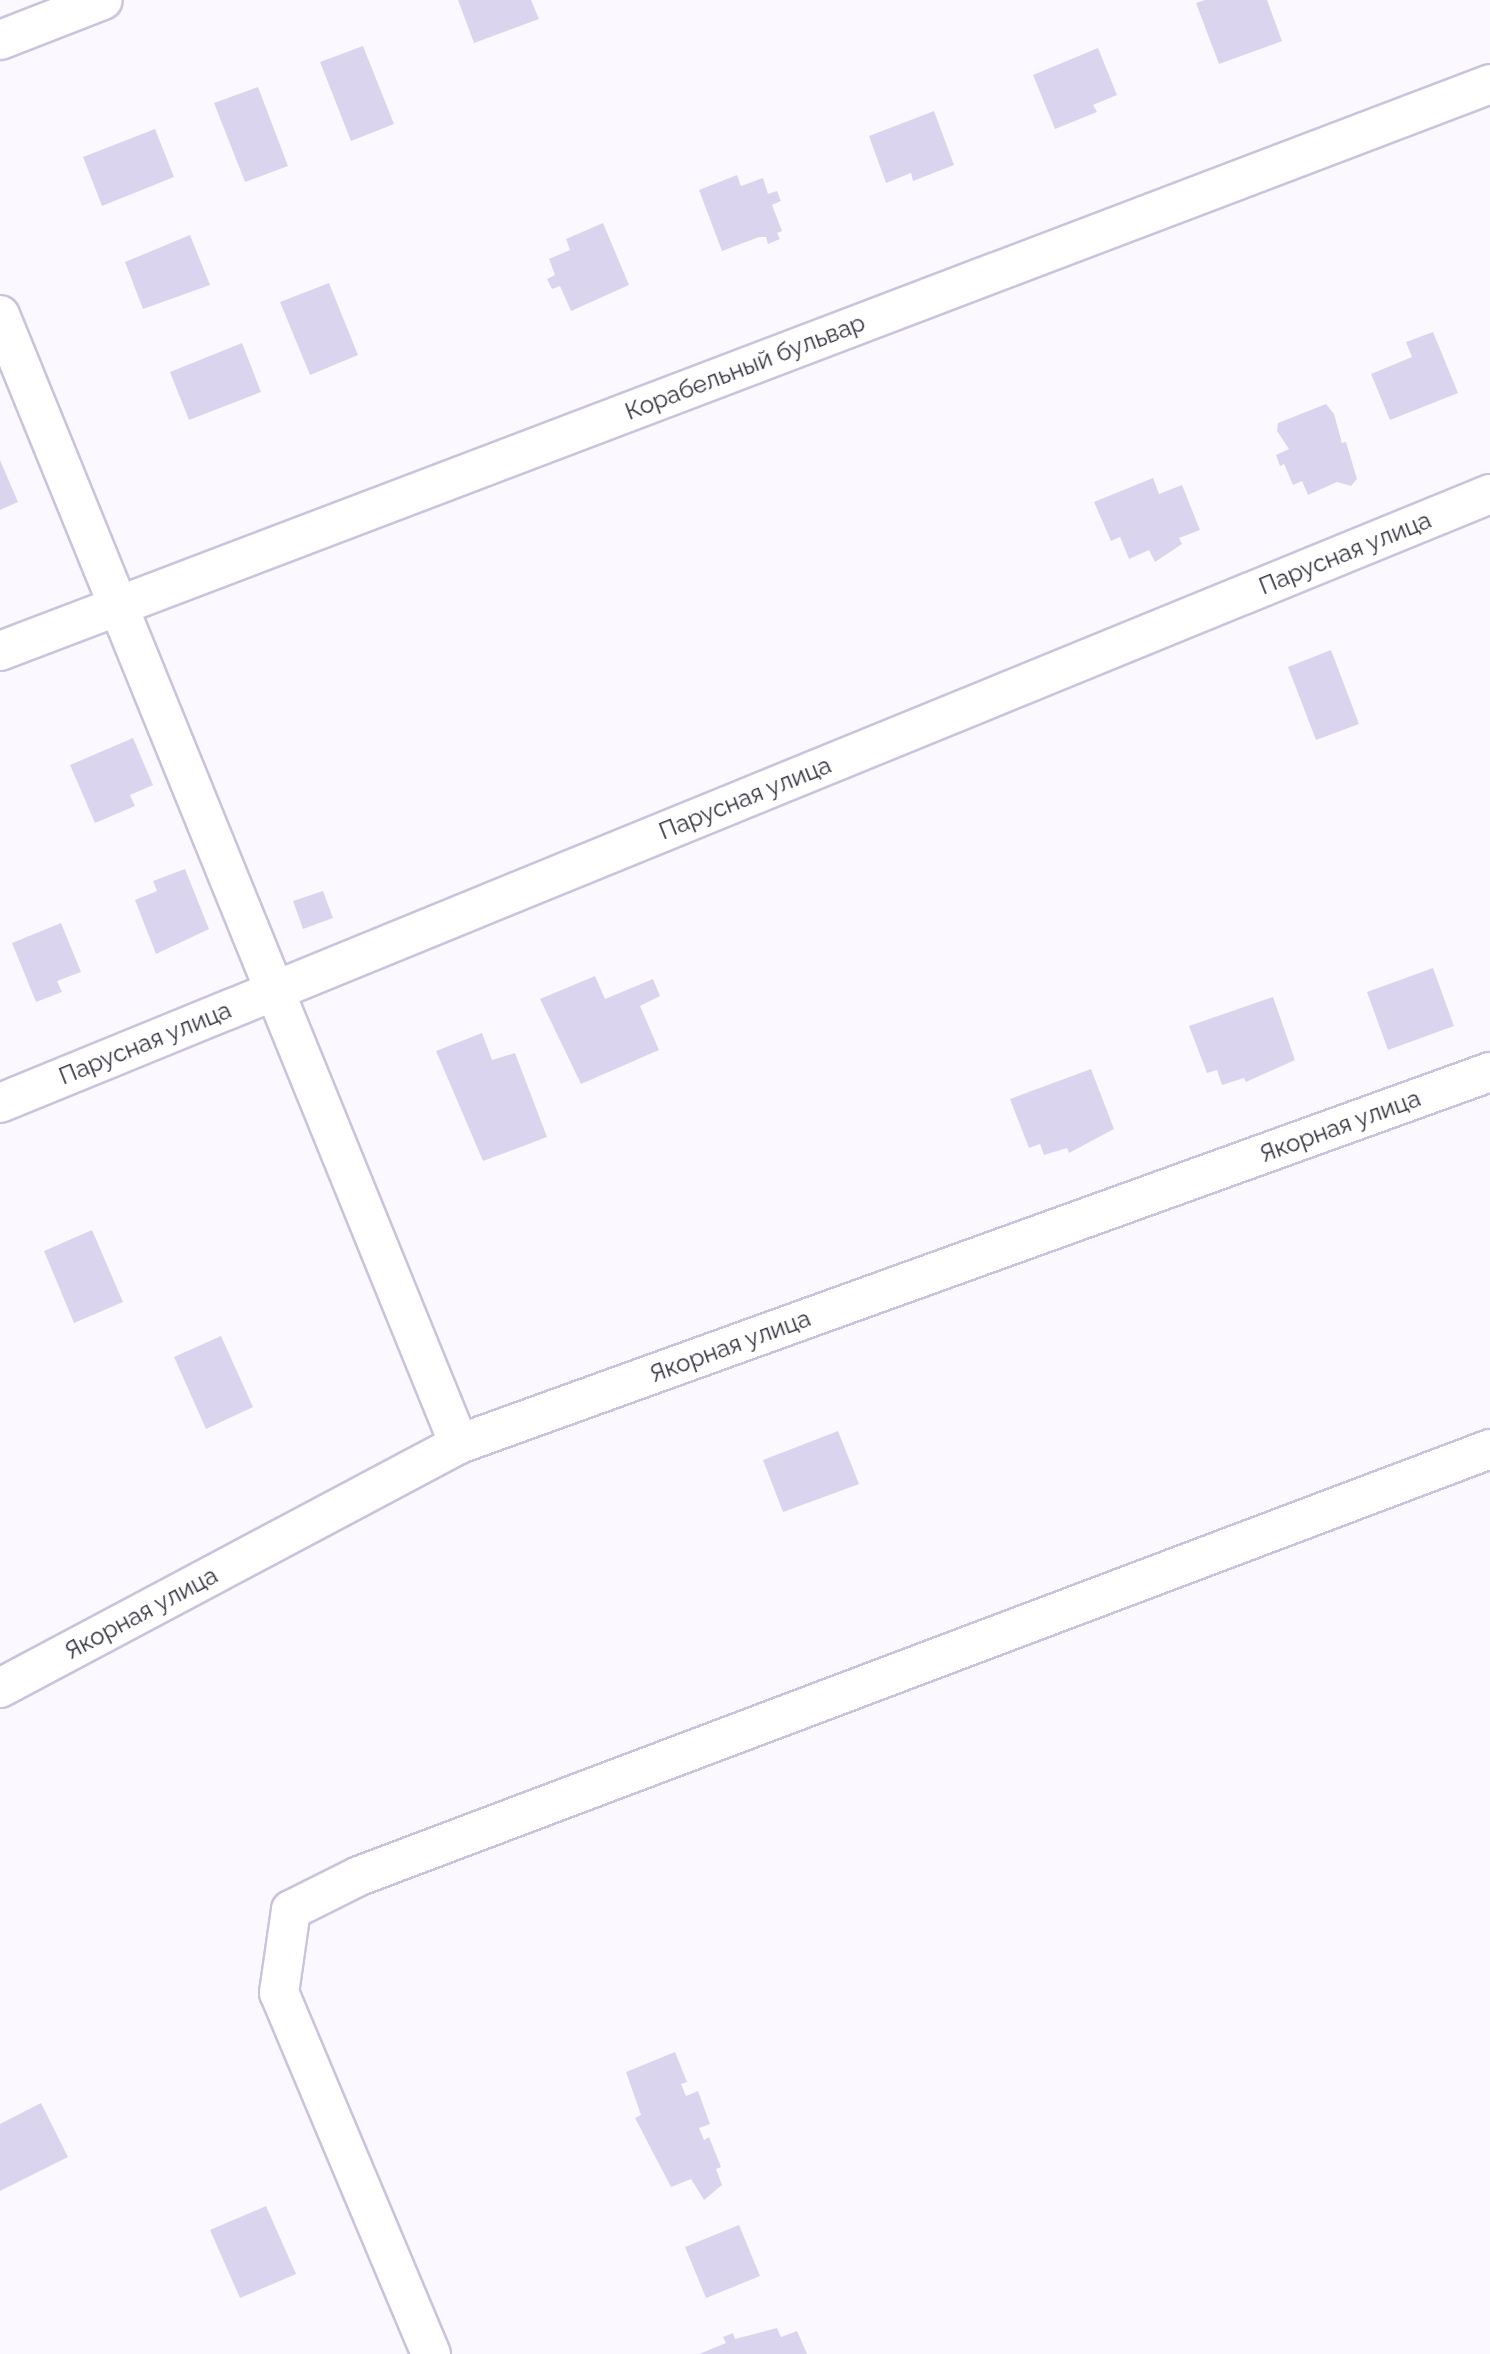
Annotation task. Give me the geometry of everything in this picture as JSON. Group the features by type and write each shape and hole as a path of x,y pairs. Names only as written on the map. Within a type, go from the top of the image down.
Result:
{"street":[{"path":"0,40 103,0"},
{"name":"Корабельный бульвар","path":"0,651 1490,84"},
{"path":"0,315 459,1444"},
{"name":"Парусная улица","path":"0,1103 1490,494"},
{"name":"Якорная улица","path":"0,1688 459,1444 1490,1072"},
{"path":"431,2354 279,1993 291,1910 359,1876 1490,1449"}],"building":[{"path":"458,0 531,0 539,19 474,43"},
{"path":"1205,0 1267,0 1282,41 1219,64 1196,3"},
{"path":"363,46 394,124 351,141 320,62"},
{"path":"1098,48 1117,95 1093,105 1097,112 1055,129 1033,75"},
{"path":"258,87 288,166 245,182 214,103"},
{"path":"934,111 954,165 913,181 911,173 886,183 869,136"},
{"path":"155,129 174,177 102,206 83,157"},
{"path":"737,175 741,186 763,178 768,194 777,191 781,201 772,205 782,231 777,233 780,239 768,244 766,237 759,237 722,251 699,190"},
{"path":"603,223 629,285 571,311 560,286 552,289 547,279 555,275 549,259 570,250 566,239"},
{"path":"190,235 210,285 143,309 125,262"},
{"path":"329,283 358,355 310,375 280,302"},
{"path":"1433,332 1458,393 1390,420 1371,374 1412,357 1406,342"},
{"path":"242,343 261,392 189,420 170,372"},
{"path":"1326,404 1334,414 1342,443 1346,442 1357,479 1351,486 1337,482 1308,495 1302,481 1293,485 1284,464 1280,466 1276,455 1289,449 1277,431 1278,423"},
{"path":"0,460 18,502 0,510"},
{"path":"1153,478 1159,494 1182,485 1200,530 1179,538 1182,544 1155,562 1149,550 1129,559 1120,537 1111,541 1094,502"},
{"path":"1331,650 1359,724 1316,740 1288,667"},
{"path":"133,738 153,785 130,795 135,806 95,823 70,765"},
{"path":"185,869 209,929 156,954 135,900 157,891 153,881"},
{"path":"323,891 333,918 303,929 293,901"},
{"path":"61,923 81,972 57,981 62,992 36,1002 12,943"},
{"path":"1433,968 1454,1026 1388,1050 1367,992"},
{"path":"595,976 605,999 653,979 660,996 640,1006 659,1050 581,1084 540,999"},
{"path":"1273,997 1295,1060 1246,1082 1244,1078 1222,1085 1217,1070 1207,1073 1189,1026"},
{"path":"482,1033 492,1060 515,1053 547,1137 483,1161 436,1051"},
{"path":"1091,1069 1114,1129 1069,1153 1067,1148 1044,1155 1040,1144 1029,1148 1010,1099"},
{"path":"92,1230 123,1302 74,1323 44,1251"},
{"path":"221,1336 253,1407 206,1429 174,1357"},
{"path":"838,1431 859,1484 783,1512 763,1460"},
{"path":"675,2052 687,2082 681,2084 686,2096 698,2091 710,2124 699,2128 704,2140 709,2137 721,2167 716,2169 722,2185 704,2200 691,2179 671,2187 635,2118 641,2115 626,2072"},
{"path":"41,2103 68,2157 0,2191 0,2124"},
{"path":"266,2206 296,2274 240,2298 210,2230"},
{"path":"739,2225 760,2276 706,2298 685,2247"},
{"path":"777,2328 781,2337 797,2331 807,2354 699,2354 726,2343 723,2337 733,2333 735,2339"}]}
